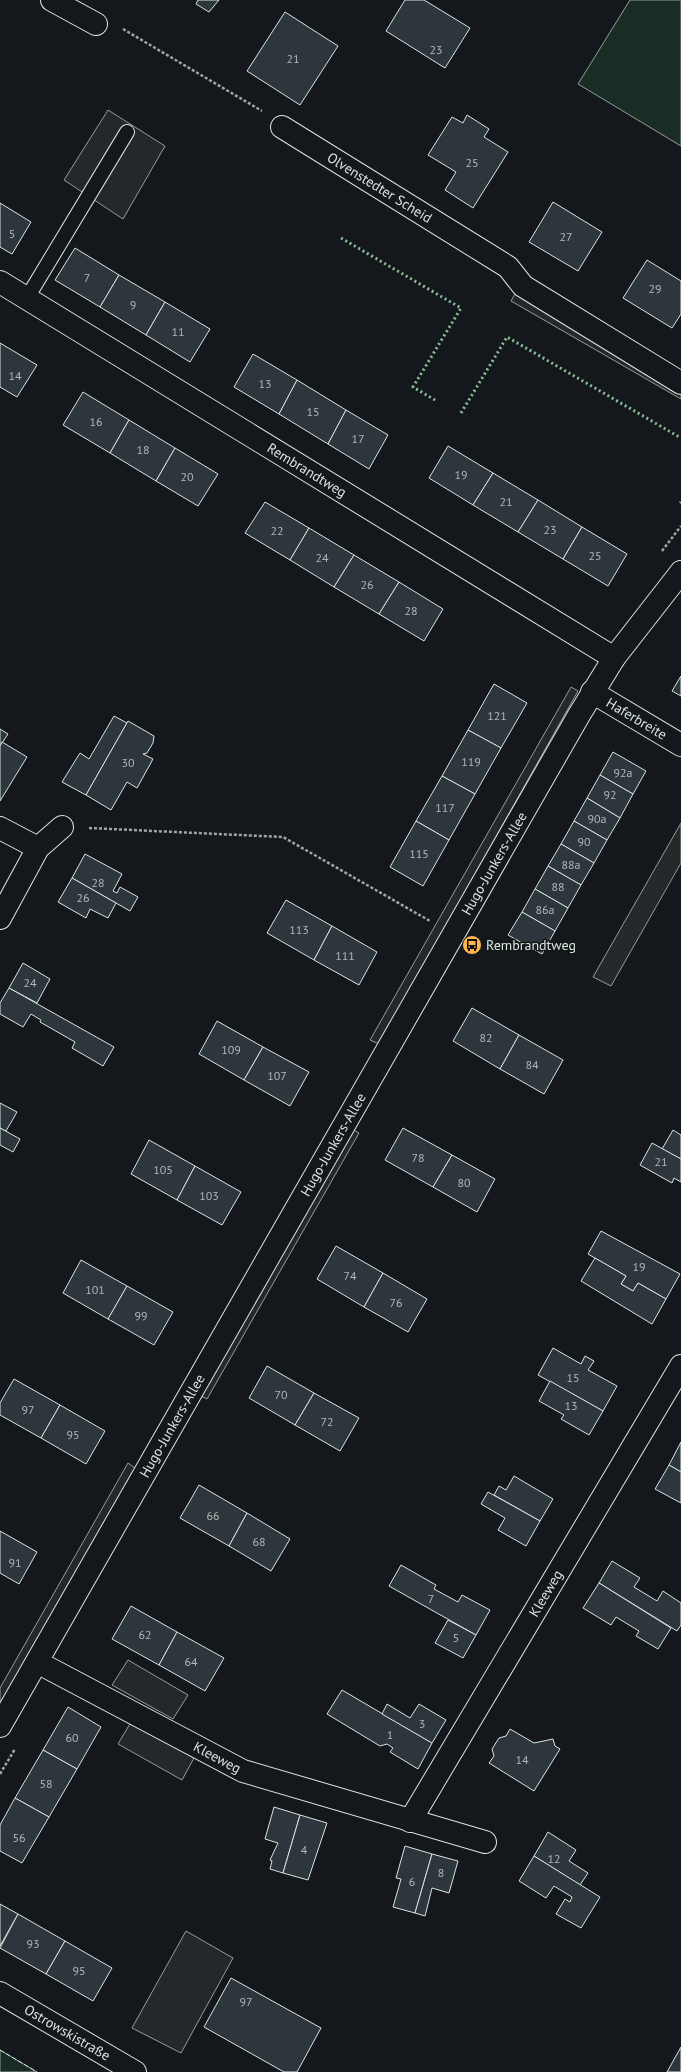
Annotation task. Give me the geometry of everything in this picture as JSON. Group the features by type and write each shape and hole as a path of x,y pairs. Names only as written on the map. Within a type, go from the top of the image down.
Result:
{"street":[{"path":"52,0 96,24"},
{"name":"Olvenstedter Scheid","path":"282,127 508,267 523,286 681,383"},
{"name":"Rembrandtweg","path":"0,282 614,658"},
{"name":"Hugo-Junkers-Allee","path":"0,1726 592,692 614,658 681,572"},
{"name":"Haferbreite","path":"592,692 681,745"},
{"path":"0,918 38,848 62,827"},
{"path":"0,828 38,848"},
{"name":"Kleeweg","path":"410,1821 681,1366"},
{"name":"Kleeweg","path":"37,1662 243,1770 410,1821 485,1842"},
{"name":"Ostrowskistraße","path":"0,1993 135,2072"}],"lane":[{"path":"26,298 127,132"}],"path":[{"path":"122,29 278,120 282,127"},
{"path":"62,827 282,837 430,921"}],"green space":[{"path":"630,0 681,0 681,146 578,84"},
{"path":"0,2050 37,2072 0,2072"}],"shaded area":[{"path":"108,110 165,146 123,219 64,180"},
{"path":"516,292 681,390 681,399 511,301"},
{"path":"571,687 578,691 379,1044 370,1040"},
{"path":"681,823 681,863 611,986 593,977"},
{"path":"352,1129 359,1133 207,1399 199,1395"},
{"path":"128,1463 135,1468 0,1706 0,1688"},
{"path":"128,1660 188,1695 173,1719 112,1685"},
{"path":"131,1722 194,1758 182,1780 118,1744"},
{"path":"186,1931 233,1958 181,2053 132,2028"}],"building":[{"path":"198,0 219,0 209,12 196,4"},
{"path":"405,0 424,0 470,28 445,68 386,31"},
{"path":"285,12 338,46 300,105 247,71"},
{"path":"467,115 489,129 484,137 508,152 473,208 445,190 456,172 428,155 452,117 463,123"},
{"path":"553,202 602,232 578,271 529,242"},
{"path":"0,203 31,222 12,254 0,247"},
{"path":"75,248 119,275 100,307 55,280"},
{"path":"647,260 681,281 681,314 672,328 623,298"},
{"path":"119,275 165,302 146,335 100,307"},
{"path":"165,302 210,329 190,362 146,335"},
{"path":"0,343 37,365 17,397 0,387"},
{"path":"253,354 297,380 279,414 234,387"},
{"path":"297,380 346,410 328,444 279,414"},
{"path":"83,392 129,420 110,453 63,425"},
{"path":"346,410 388,435 369,469 328,444"},
{"path":"129,420 175,448 156,481 110,453"},
{"path":"448,446 493,473 473,505 429,478"},
{"path":"175,448 218,474 198,506 156,481"},
{"path":"493,473 538,500 518,532 473,505"},
{"path":"538,500 582,527 563,559 518,532"},
{"path":"265,502 309,528 290,560 245,533"},
{"path":"582,527 627,554 608,586 563,559"},
{"path":"309,528 354,555 334,587 290,560"},
{"path":"354,555 399,582 379,614 334,587"},
{"path":"399,582 443,609 424,641 379,614"},
{"path":"681,676 681,696 672,691"},
{"path":"494,684 527,703 501,748 468,730"},
{"path":"114,716 127,723 86,795 62,782 80,753 89,759"},
{"path":"128,721 154,736 153,743 147,753 143,754 153,759 137,788 127,782 111,810 86,795"},
{"path":"0,729 8,734 0,746"},
{"path":"468,730 501,748 475,794 442,776"},
{"path":"2,742 27,757 0,801 0,746"},
{"path":"613,752 646,771 633,794 600,775"},
{"path":"600,775 633,794 620,818 587,798"},
{"path":"442,776 475,794 449,840 416,821"},
{"path":"587,798 620,818 607,840 574,821"},
{"path":"416,821 449,840 423,886 390,867"},
{"path":"574,821 607,840 594,863 561,844"},
{"path":"561,844 594,863 581,885 548,866"},
{"path":"85,854 122,874 113,891 117,893 120,887 138,897 130,911 72,878"},
{"path":"548,866 581,885 568,908 535,889"},
{"path":"72,878 116,903 108,918 90,909 86,918 58,902"},
{"path":"535,889 568,908 555,931 522,912"},
{"path":"286,900 332,926 314,960 267,933"},
{"path":"522,912 555,931 542,954 508,935"},
{"path":"332,926 377,952 359,985 314,960"},
{"path":"23,963 50,979 37,1003 9,988"},
{"path":"9,988 114,1047 103,1066 72,1048 75,1042 40,1022 41,1020 31,1014 23,1027 0,1014 0,1003"},
{"path":"472,1008 519,1035 500,1069 453,1041"},
{"path":"217,1021 263,1047 244,1080 199,1054"},
{"path":"519,1035 563,1060 544,1094 500,1069"},
{"path":"263,1047 309,1072 290,1106 244,1080"},
{"path":"0,1103 17,1112 6,1131 0,1128"},
{"path":"0,1128 20,1139 13,1152 0,1145"},
{"path":"403,1128 452,1155 433,1187 385,1160"},
{"path":"673,1130 681,1135 681,1159 662,1149"},
{"path":"149,1140 195,1166 177,1200 131,1174"},
{"path":"652,1143 681,1159 681,1182 674,1178 672,1183 640,1165"},
{"path":"452,1155 495,1179 477,1212 433,1187"},
{"path":"195,1166 241,1192 222,1225 177,1200"},
{"path":"601,1231 680,1274 666,1299 638,1283 633,1291 621,1284 626,1276 588,1254"},
{"path":"336,1246 383,1273 364,1307 317,1279"},
{"path":"595,1258 626,1276 621,1284 633,1291 638,1283 666,1299 652,1324 581,1281"},
{"path":"81,1260 127,1286 108,1319 63,1293"},
{"path":"383,1273 427,1299 408,1332 364,1307"},
{"path":"127,1286 173,1312 154,1345 108,1319"},
{"path":"553,1348 581,1364 585,1356 594,1361 588,1370 617,1386 603,1411 538,1375"},
{"path":"267,1366 314,1393 295,1425 249,1398"},
{"path":"14,1379 60,1405 41,1438 0,1415 0,1403"},
{"path":"550,1381 603,1411 589,1435 561,1419 564,1415 539,1401"},
{"path":"314,1393 359,1418 340,1451 295,1425"},
{"path":"60,1405 105,1431 86,1464 41,1438"},
{"path":"681,1442 681,1472 669,1465"},
{"path":"669,1465 681,1472 681,1503 655,1489"},
{"path":"514,1476 553,1499 540,1521 494,1495 499,1486 506,1490"},
{"path":"199,1485 247,1513 229,1546 180,1518"},
{"path":"488,1492 540,1521 526,1546 498,1530 505,1518 481,1504"},
{"path":"247,1513 290,1539 271,1571 229,1546"},
{"path":"0,1531 37,1552 19,1584 0,1573"},
{"path":"612,1561 640,1578 634,1587 657,1601 663,1591 681,1603 681,1625 677,1631 599,1583"},
{"path":"401,1565 436,1585 434,1589 458,1602 462,1595 490,1610 476,1635 389,1586"},
{"path":"599,1583 671,1628 658,1649 636,1636 639,1631 616,1617 611,1625 583,1608"},
{"path":"131,1606 177,1632 159,1665 112,1639"},
{"path":"448,1620 476,1635 463,1658 435,1643"},
{"path":"177,1632 224,1658 205,1691 159,1665"},
{"path":"342,1690 432,1743 418,1769 390,1752 393,1748 387,1744 380,1746 327,1714"},
{"path":"387,1704 410,1718 419,1704 446,1720 432,1743 382,1714"},
{"path":"68,1707 101,1727 77,1769 43,1750"},
{"path":"510,1729 534,1743 553,1739 555,1746 560,1749 534,1791 489,1763 494,1756 492,1749 499,1738 506,1736"},
{"path":"43,1750 77,1769 49,1817 15,1798"},
{"path":"15,1798 49,1817 22,1863 0,1851 0,1825"},
{"path":"274,1807 300,1815 283,1873 270,1869 272,1861 270,1860 278,1843 265,1839"},
{"path":"300,1815 327,1823 308,1880 283,1873"},
{"path":"548,1832 576,1850 569,1861 588,1873 580,1885 534,1856"},
{"path":"405,1846 432,1854 415,1913 393,1907 401,1879 396,1878"},
{"path":"432,1854 458,1861 449,1893 432,1888 425,1916 415,1913"},
{"path":"534,1856 600,1897 581,1928 556,1914 565,1899 570,1902 572,1897 554,1886 546,1898 519,1881"},
{"path":"0,1904 18,1914 0,1946"},
{"path":"18,1914 65,1941 46,1974 0,1948"},
{"path":"65,1941 112,1968 93,2001 46,1974"},
{"path":"231,1978 321,2028 297,2072 284,2072 204,2027"},
{"path":"681,2047 681,2072 667,2072"}],"hedge":[{"path":"341,238 461,308 413,387 435,400"},
{"path":"461,413 507,337 681,438"}],"fence":[{"path":"0,2050 37,2072"}],"place":[{"name":"Rembrandtweg","path":"472,945"}]}
